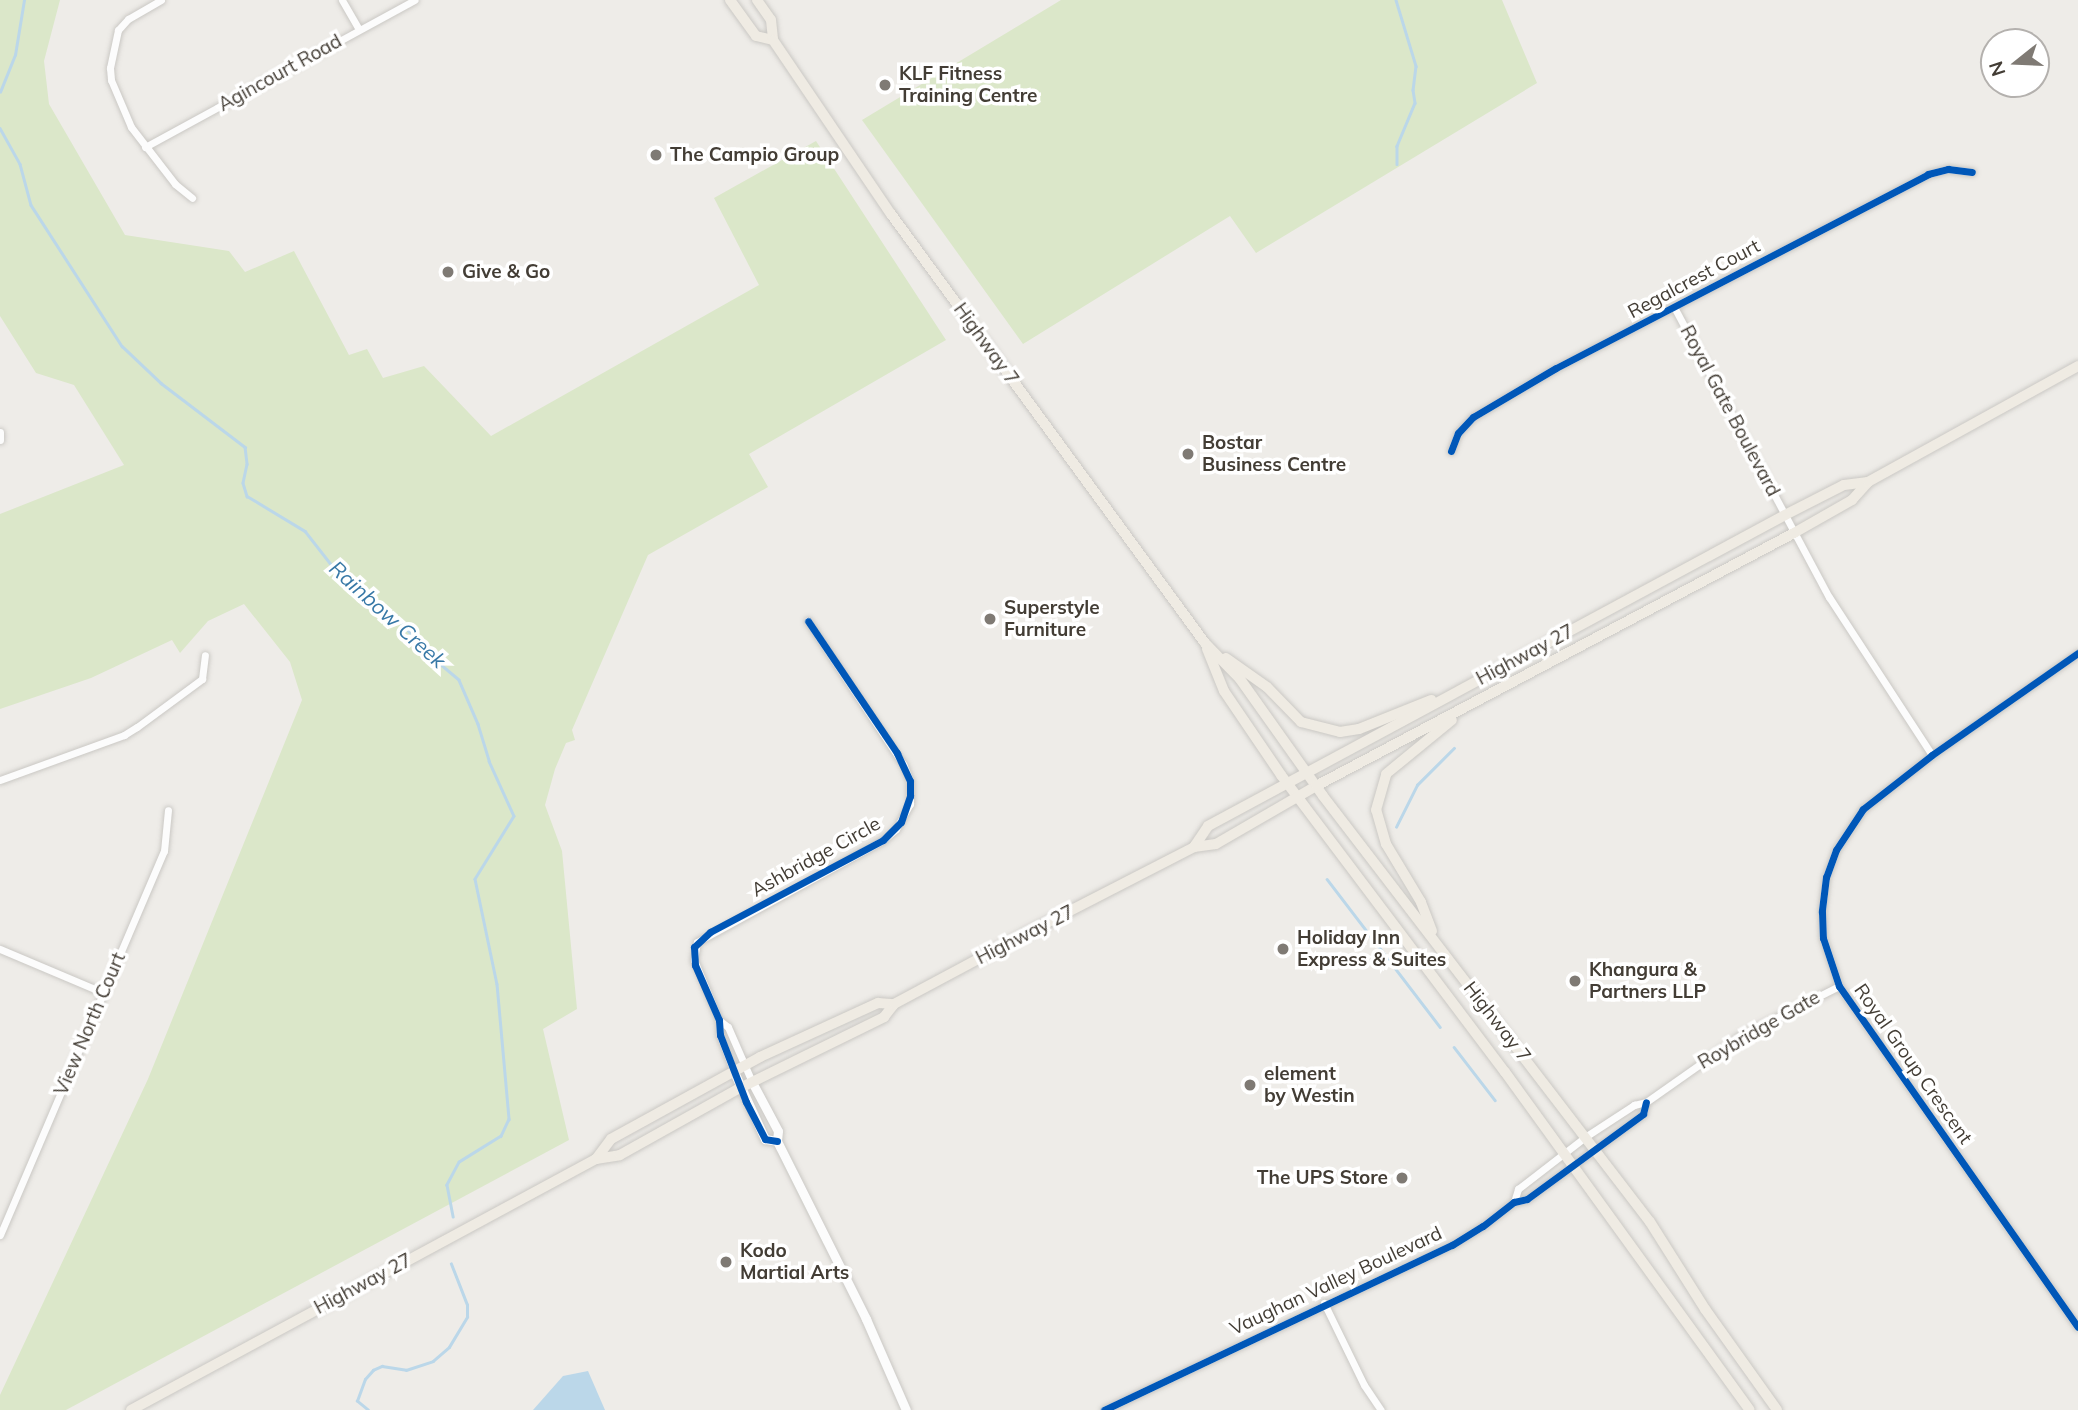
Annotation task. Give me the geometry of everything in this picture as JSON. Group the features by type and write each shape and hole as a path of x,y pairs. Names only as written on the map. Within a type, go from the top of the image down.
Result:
{"main road":[{"name":"Highway 7","path":"730,0 756,36 773,40"},
{"name":"Highway 7","path":"757,0 771,20 773,40 891,214 1205,643 1240,679 1316,786 1650,1222 1705,1309 1777,1410"},
{"name":"Highway 27","path":"131,1410 596,1158 620,1154 740,1088 884,1017 894,1004 1194,847 1216,845 1316,786 1794,533 1852,500 1868,482 2078,366"},
{"name":"Highway 27","path":"1194,847 1208,826 1785,515 1844,485 1868,482"},
{"name":"Highway 7","path":"1205,643 1223,691 1298,797 1750,1410"},
{"path":"1205,643 1267,687 1301,722 1340,732 1359,729 1463,688"},
{"path":"1436,944 1421,902 1386,844 1376,810 1386,774 1473,703"},
{"name":"Highway 27","path":"596,1158 611,1139 745,1066 878,1003 894,1004"}],"street":[{"path":"160,0 122,24 115,39 110,68 117,101 145,146 175,184 192,198"},
{"path":"342,0 359,30"},
{"name":"Agincourt Road","path":"145,146 415,0"},
{"name":"Regalcrest Court","path":"1451,451 1465,424 1490,405 1937,170 1972,172"},
{"name":"Royal Gate Boulevard","path":"1674,307 1794,533 1866,659 1931,755"},
{"path":"0,432 0,440"},
{"name":"Ashbridge Circle","path":"734,1072 720,1035 719,1020 694,960 696,942 883,840 896,829 910,804 910,781 903,764 808,621"},
{"name":"Royal Group Crescent","path":"2078,653 1931,755 1863,809 1836,850 1826,877 1822,912 1824,938 1839,986 2078,1327"},
{"path":"0,780 124,735 202,679 205,655"},
{"name":"View North Court","path":"0,1235 164,850 168,810"},
{"path":"0,949 104,993"},
{"name":"Roybridge Gate","path":"1585,1137 1634,1105 1646,1102 1740,1036 1839,986"},
{"name":"Ashbridge Circle","path":"719,1020 728,1027 752,1082"},
{"path":"734,1072 765,1139 777,1141"},
{"path":"752,1082 778,1131 777,1141 866,1320 906,1410"},
{"name":"Roybridge Gate","path":"1571,1165 1643,1114 1646,1102"},
{"name":"Vaughan Valley Boulevard","path":"1514,1202 1518,1189 1585,1137"},
{"name":"Vaughan Valley Boulevard","path":"1104,1410 1324,1303 1452,1245 1514,1202 1527,1199 1571,1165"},
{"path":"1324,1303 1364,1385 1381,1410"}],"green space":[{"path":"0,0 60,0 44,61 49,104 125,235 229,251 245,272 294,251 349,355 367,349 383,378 424,366 491,436 759,285 714,198 816,141 946,340 749,454 768,487 648,555 572,730 575,740 566,743 555,769 545,805 562,851 577,1009 543,1029 569,1140 66,1410 0,1410 0,1395 148,1079 302,700 290,662 244,604 208,621 180,653 172,640 91,678 0,709 0,514 124,465 74,385 36,373 0,316"},
{"path":"1061,0 1502,0 1537,83 1256,253 1230,216 1023,344 862,120"}],"water":[{"path":"588,1371 605,1410 533,1410 563,1376"}],"waterway":[{"name":"Rainbow Creek","path":"0,92 15,55 24,0"},
{"path":"1396,0 1416,66 1413,90 1415,103 1397,146 1397,164"},
{"name":"Rainbow Creek","path":"0,128 20,164 31,205 122,346 161,383 245,447 247,464 243,483 247,496 305,531 341,577 398,619 432,657 459,680 478,724 489,761 514,816 475,879 497,984 509,1119 501,1136 459,1162 447,1185 453,1216"},
{"path":"1396,827 1417,785 1454,748"},
{"path":"1327,879 1440,1027"},
{"path":"1454,1047 1495,1100"},
{"name":"Rainbow Creek","path":"368,1410 357,1401 365,1379 373,1370 382,1366 406,1370 433,1361 449,1347 467,1317 467,1305 451,1264"}],"cycle path":[{"path":"1451,451 1458,433 1473,417 1556,368 1928,174 1948,169 1972,172"},
{"path":"777,1141 765,1139 746,1102 720,1035 719,1020 695,965 694,947 710,932 883,840 901,822 910,796 910,781 897,753 808,621"},
{"path":"2078,653 1932,755 1863,809 1836,850 1826,877 1822,912 1823,938 1839,986 2078,1327"},
{"path":"1104,1410 1452,1245 1514,1202 1527,1199 1643,1114 1646,1102"}],"place":[{"name":"KLF Fitness Training Centre","path":"885,85"},
{"name":"The Campio Group","path":"656,155"},
{"name":"Give & Go","path":"448,272"},
{"name":"Bostar Business Centre","path":"1188,454"},
{"name":"Superstyle Furniture","path":"990,619"},
{"name":"Holiday Inn Express & Suites","path":"1283,949"},
{"name":"Khangura & Partners LLP","path":"1575,981"},
{"name":"element by Westin","path":"1250,1085"},
{"name":"The UPS Store","path":"1402,1178"},
{"name":"Kodo Martial Arts","path":"726,1262"}]}
